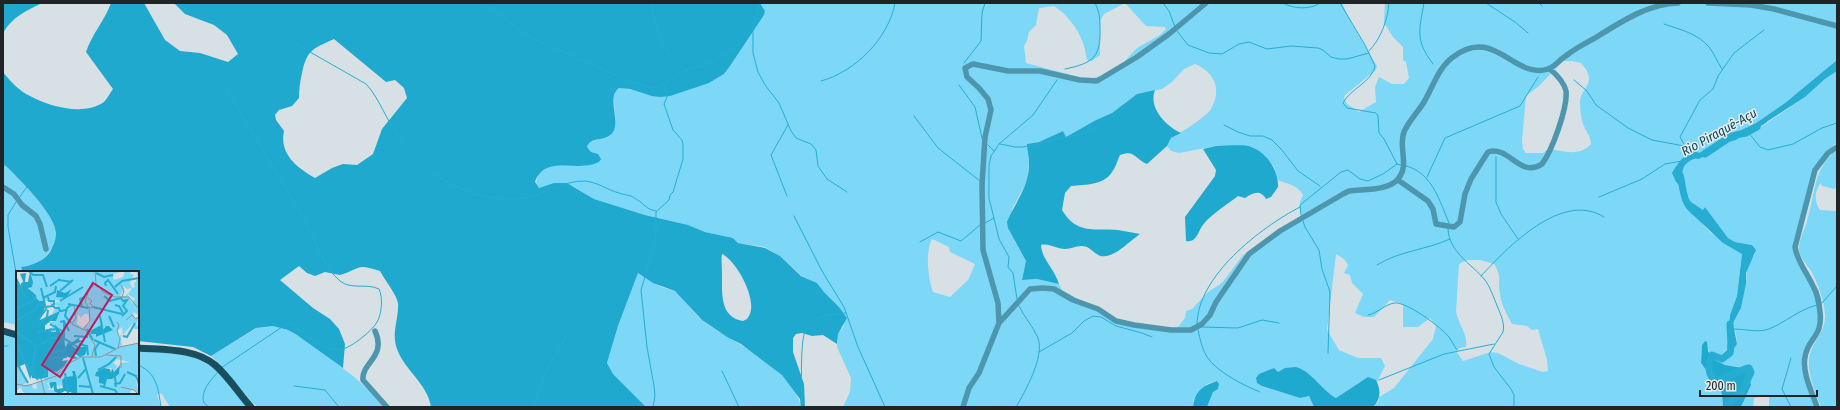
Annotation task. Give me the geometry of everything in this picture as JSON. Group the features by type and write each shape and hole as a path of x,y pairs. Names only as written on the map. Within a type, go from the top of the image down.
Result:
{"main road":[{"path":"3,331 16,335"},
{"path":"139,348 186,352 201,356 215,365 251,407"}],"street":[{"path":"999,323 998,303 983,250 982,177 985,137 991,110 988,99 967,77 965,68 969,64 973,64 1008,72 1040,72 1080,80 1097,81 1133,60 1164,38 1206,3"},
{"path":"963,407 970,388 980,373 999,323 1030,289 1049,288 1060,292 1073,300 1098,309 1116,321 1171,330 1191,330 1202,324 1210,315 1244,259 1254,250 1288,226 1350,191 1388,186 1398,180 1404,165 1402,146 1404,131 1425,101 1438,74 1453,56 1473,47 1483,46 1526,67 1536,70 1550,69 1568,54 1638,12 1659,6 1678,3"},
{"path":"1708,3 1751,5 1774,9 1837,26"},
{"path":"1398,180 1428,201 1433,210 1436,224 1454,227 1460,222 1465,194 1471,179 1488,152 1493,151 1504,154 1522,167 1529,168 1542,164 1553,144 1566,95 1563,83 1550,69"},
{"path":"1818,407 1805,372 1804,361 1807,351 1819,332 1821,324 1819,301 1814,286 1796,254 1795,247 1815,170 1828,153 1837,146"},
{"path":"3,187 14,194 22,205 36,216 40,224 46,249"},
{"path":"375,331 378,349 365,372 363,380 387,407"}],"shaded area":[{"path":"3,3 42,3 15,19 3,33"},
{"path":"111,3 144,3 165,40 180,51 200,53 228,62 238,54 227,35 214,25 185,14 174,3 760,3 765,11 764,15 724,74 709,83 670,96 652,96 630,89 619,88 613,102 615,125 612,134 592,141 587,147 591,152 598,154 601,159 599,162 581,166 554,166 546,169 540,174 535,182 539,188 554,183 567,183 594,199 645,215 688,225 705,232 733,238 738,243 765,248 780,256 801,276 817,283 847,318 838,334 837,344 823,335 812,336 802,333 796,334 793,338 793,352 804,384 805,407 801,407 800,399 782,375 741,344 727,337 702,320 675,291 653,283 638,273 618,326 607,363 613,374 646,407 431,407 429,399 421,384 405,364 397,349 395,343 395,331 398,303 380,271 366,267 359,267 340,275 325,272 315,276 307,273 299,266 280,280 313,308 330,319 339,329 345,344 343,368 297,335 288,330 273,326 256,328 211,356 193,347 139,341 139,271 23,271 21,267 29,266 37,262 50,252 56,234 50,216 43,206 3,163 3,72 26,94 47,104 67,108 87,109 104,102 113,89 86,52","holes":["334,39 386,82 395,80 404,88 407,98 382,129 373,154 357,165 343,164 332,168 315,178 296,165 284,147 284,131 276,120 275,115 279,110 292,106 299,98 304,65 306,59 312,51 320,45","722,254 728,258 740,274 749,294 751,312 747,319 743,321 735,319 730,315 724,304 722,290"]},
{"path":"760,3 1125,3 1342,3 1352,24 1377,66 1376,70 1345,95 1344,98 1347,104 1359,112 1376,102 1375,87 1379,77 1392,84 1404,84 1409,78 1406,62 1403,60 1403,47 1393,37 1384,23 1385,3 1837,3 1837,60 1785,103 1756,123 1735,133 1731,132 1699,153 1688,152 1676,166 1684,182 1683,168 1687,163 1694,159 1700,159 1712,152 1713,148 1719,144 1737,139 1745,133 1764,125 1805,97 1825,79 1837,71 1837,142 1823,156 1811,177 1794,242 1817,302 1819,322 1803,359 1815,407 1769,407 1769,395 1754,398 1753,407 1741,407 1751,385 1739,367 1725,365 1713,359 1704,342 1702,345 1701,363 1722,394 1723,407 1373,407 1379,401 1379,397 1394,388 1433,339 1436,326 1430,318 1418,327 1403,327 1403,304 1390,300 1374,317 1364,317 1355,313 1363,294 1352,283 1350,275 1344,273 1348,265 1344,259 1336,254 1327,330 1339,350 1358,358 1381,358 1385,366 1377,382 1368,377 1336,398 1328,393 1311,375 1305,371 1289,369 1278,372 1273,368 1269,370 1262,386 1300,398 1309,396 1314,407 1207,407 1213,392 1218,389 1216,381 1207,384 1193,400 1193,407 843,407 850,392 851,378 837,347 838,334 844,326 839,307 817,283 802,276 780,256 765,247 738,243 733,238 705,232 688,225 645,215 594,199 573,186 546,186 539,188 536,185 538,174 551,165 583,166 599,162 587,147 591,142 611,135 615,124 614,95 619,87 637,91 688,89 709,83 724,74 764,15 765,11","holes":["1125,3 1146,26 1165,27 1166,29 1160,35 1137,48 1124,62 1101,76 1092,78 1078,77 1026,63 1024,46 1029,32 1036,25 1039,8 1054,6 1068,18 1082,40 1088,61 1092,61 1100,55 1100,21 1104,14","1563,61 1581,63 1589,76 1589,81 1582,93 1580,103 1583,124 1591,144 1581,151 1576,152 1549,149 1543,153 1526,153 1523,149 1522,141 1526,96 1539,86","1195,64 1202,67 1212,77 1215,82 1216,95 1211,109 1204,116 1171,138 1167,146 1171,151 1179,153 1216,146 1264,155 1274,167 1278,180 1295,187 1303,195 1300,202 1301,218 1243,255 1222,283 1208,292 1192,309 1186,311 1185,318 1175,331 1116,320 1062,290 1059,284 1037,279 1022,280 1026,261 1014,239 1012,209 1025,185 1028,176 1029,163 1027,144 1039,142 1063,131 1066,137 1112,113 1137,94 1162,89 1172,82 1184,69","1688,200 1703,211 1705,207 1728,238 1735,242 1752,245 1755,254 1747,267 1746,284 1741,308 1733,323 1737,340 1735,348 1732,352 1721,357 1723,353 1732,345 1729,329 1730,315 1737,296 1742,254 1706,229","932,239 949,247 950,252 975,264 968,280 950,297 933,292 928,265 928,251","1467,260 1480,260 1494,264 1498,273 1499,289 1506,313 1512,324 1527,326 1532,330 1538,329 1547,360 1548,371 1543,372 1519,364 1498,353 1491,352 1463,361 1456,351 1460,348 1466,347 1466,337 1456,311 1459,264"]},
{"path":"1837,60 1837,71 1825,79 1805,97 1763,125 1745,133 1736,140 1719,145 1712,152 1700,159 1690,161 1683,168 1684,182 1680,186 1676,182 1672,173 1685,156 1691,151 1695,150 1699,153 1731,132 1735,133 1756,123 1785,103"},
{"path":"1155,90 1153,97 1156,110 1164,121 1181,133 1171,138 1167,146 1147,164 1135,155 1125,153 1120,155 1113,170 1104,180 1094,184 1071,186 1065,193 1062,210 1068,218 1080,227 1087,229 1118,230 1140,234 1115,253 1106,256 1100,256 1084,246 1065,249 1041,245 1046,260 1059,284 1037,279 1022,280 1026,261 1008,228 1007,222 1027,179 1029,163 1027,144 1039,142 1063,131 1066,137 1112,113 1137,94"},
{"path":"1234,145 1251,147 1262,153 1274,169 1278,181 1278,187 1271,197 1266,199 1259,193 1254,193 1245,198 1238,196 1206,221 1193,240 1186,241 1185,217 1215,176 1216,170 1203,149 1216,146"},
{"path":"1837,149 1837,187 1834,189 1822,186 1821,183 1816,193 1816,200 1820,210 1837,212 1837,407 1821,407 1811,379 1809,358 1813,346 1824,325 1825,315 1822,298 1818,287 1811,271 1801,256 1799,246 1819,173 1829,157"},
{"path":"3,163 43,206 50,216 56,234 50,251 44,258 33,264 21,267 23,271 16,271 16,325 3,322"},
{"path":"1688,200 1703,210 1705,207 1728,238 1735,242 1752,245 1756,250 1746,273 1746,284 1741,308 1733,323 1737,344 1731,354 1725,358 1721,357 1732,342 1729,329 1730,315 1737,296 1742,254 1723,243 1691,213 1688,208"},
{"path":"638,273 664,288 676,292 703,321 715,330 760,357 774,368 787,380 796,392 801,407 646,407 613,374 607,363 618,326"},
{"path":"273,326 288,330 307,341 353,376 388,407 257,407 211,356 257,328"},
{"path":"3,329 16,334 16,394 139,394 139,348 155,348 208,361 250,407 170,407 161,393 157,395 161,407 3,407"},
{"path":"1705,341 1707,342 1708,351 1713,359 1725,365 1743,368 1748,373 1751,385 1741,407 1723,407 1722,394 1718,386 1701,363 1702,345"},
{"path":"1296,367 1302,369 1336,398 1368,377 1376,380 1379,387 1378,401 1373,407 1314,407 1309,396 1300,398 1257,383 1256,378 1259,374 1274,368 1278,372 1285,368"},
{"path":"1217,381 1219,384 1218,389 1213,392 1207,407 1193,407 1195,397 1200,390 1203,387"}],"waterway":[{"path":"3,14 11,3"},
{"path":"483,3 532,38 627,80 651,88 660,86 687,70 714,62 738,44 752,29 760,3"},
{"path":"652,3 655,21 662,41 672,58 687,70"},
{"path":"821,81 846,70 858,62 868,52 886,29 895,3"},
{"path":"964,63 981,41 982,13 985,3"},
{"path":"1065,69 1075,67 1089,61 1097,52 1100,37 1100,24 1095,3"},
{"path":"1163,3 1169,11 1175,27"},
{"path":"1283,3 1291,7 1302,8 1312,7 1320,3"},
{"path":"1340,3 1365,45 1375,66 1370,77 1346,98 1343,103 1347,108 1376,113 1378,116 1379,133 1384,139 1397,164 1401,165"},
{"path":"1369,51 1377,41 1383,28 1389,3"},
{"path":"1424,3 1420,28 1421,42 1427,56 1433,64"},
{"path":"1486,3 1515,22 1528,33"},
{"path":"1539,3 1542,6"},
{"path":"1664,24 1688,32 1699,38 1711,49 1722,69"},
{"path":"753,29 753,53 758,72 765,85 779,103 791,131 796,138 811,144 816,150 818,166 827,179 847,192"},
{"path":"1689,153 1680,137 1700,100 1713,89 1718,76 1734,53 1764,30"},
{"path":"1177,31 1188,45 1209,53 1222,54 1239,44 1249,42 1267,49 1291,46 1318,48 1323,50 1331,57 1339,59 1347,59 1369,53"},
{"path":"296,44 366,84 375,95 394,130 409,150 435,174 465,191 500,199 518,199 535,196 568,183 585,181 632,197 647,208 656,211"},
{"path":"1427,177 1445,138 1520,106 1538,77"},
{"path":"1017,299 1013,273 1008,267 1009,257 999,239 989,198 989,165 991,156 999,144 1033,115 1057,80"},
{"path":"1574,80 1587,91 1596,105 1628,128 1652,140 1684,146"},
{"path":"653,407 655,396 654,386 647,347 641,290 654,247 656,212 669,200 670,195 673,192 683,159 682,140 673,130 664,104 667,97 664,83"},
{"path":"959,85 975,107 982,138"},
{"path":"221,368 288,323 292,324 324,347 337,350 342,349 359,340 374,326 379,319 381,306 379,289 369,286 344,284 334,275 324,261 309,228 227,90"},
{"path":"1000,144 1023,147 1085,133 1103,123 1124,108"},
{"path":"914,116 938,148 980,181"},
{"path":"1748,132 1760,147 1768,150 1793,144 1822,128 1837,123"},
{"path":"787,196 771,155 788,125"},
{"path":"1224,125 1250,136 1263,136 1272,140 1282,150 1298,171 1320,186"},
{"name":"Rio Piraquê-Açu","path":"1736,135 1746,133 1757,127"},
{"name":"Rio Piraquê-Açu","path":"1705,154 1726,140"},
{"path":"988,145 994,151"},
{"path":"1496,157 1496,202 1501,214 1518,239"},
{"path":"19,198 32,180 56,159"},
{"path":"1599,197 1642,179 1665,164 1682,161"},
{"path":"1301,215 1300,205 1341,172 1348,170 1360,179 1368,181 1383,174 1397,164"},
{"path":"1406,166 1415,169 1429,181 1438,197 1449,223"},
{"name":"Rio Piraquê-Açu","path":"1680,175 1686,200 1695,212"},
{"path":"16,202 8,215 8,227 16,272"},
{"path":"1197,325 1200,307 1207,289 1219,272 1234,256 1267,227 1300,207"},
{"path":"1481,276 1520,238 1553,216 1571,211 1588,211 1604,217"},
{"path":"794,216 822,271 844,307 858,347 885,407"},
{"path":"985,223 994,218"},
{"path":"1303,221 1319,250 1322,269 1330,292 1328,353"},
{"path":"920,242 938,232 961,241 980,225"},
{"path":"1448,228 1449,236 1456,251 1485,280 1491,290 1500,314 1503,323 1503,332 1489,354 1494,367 1514,395 1514,407"},
{"path":"1377,265 1385,260 1450,239"},
{"path":"1822,303 1837,286"},
{"path":"1368,315 1394,303 1407,306 1439,327 1449,337 1457,350"},
{"path":"1734,329 1756,331 1769,329 1804,310 1817,305"},
{"path":"1016,407 1033,374 1039,354 1038,338 1019,306"},
{"path":"801,407 802,351 805,331 808,325 816,319 846,313"},
{"path":"1039,352 1072,333 1084,321 1093,316 1101,317 1116,326 1152,337"},
{"path":"1201,327 1238,328 1262,320 1279,323"},
{"name":"Rio Piraquê-Açu","path":"1727,407 1730,402 1742,392 1751,372 1749,368 1745,369 1716,381 1711,376 1709,366 1712,355 1722,359 1730,353 1730,324"},
{"path":"1198,330 1201,344 1211,363 1231,378 1260,392"},
{"path":"532,407 548,368 568,333"},
{"path":"1379,380 1444,354 1494,344"},
{"path":"3,346 8,346"},
{"path":"1791,358 1782,389 1791,407"},
{"path":"139,366 149,372 156,382 161,407"},
{"path":"722,371 739,407"},
{"path":"209,407 204,403 203,399 205,390 218,372"},
{"path":"294,386 325,390 339,407"}]}
